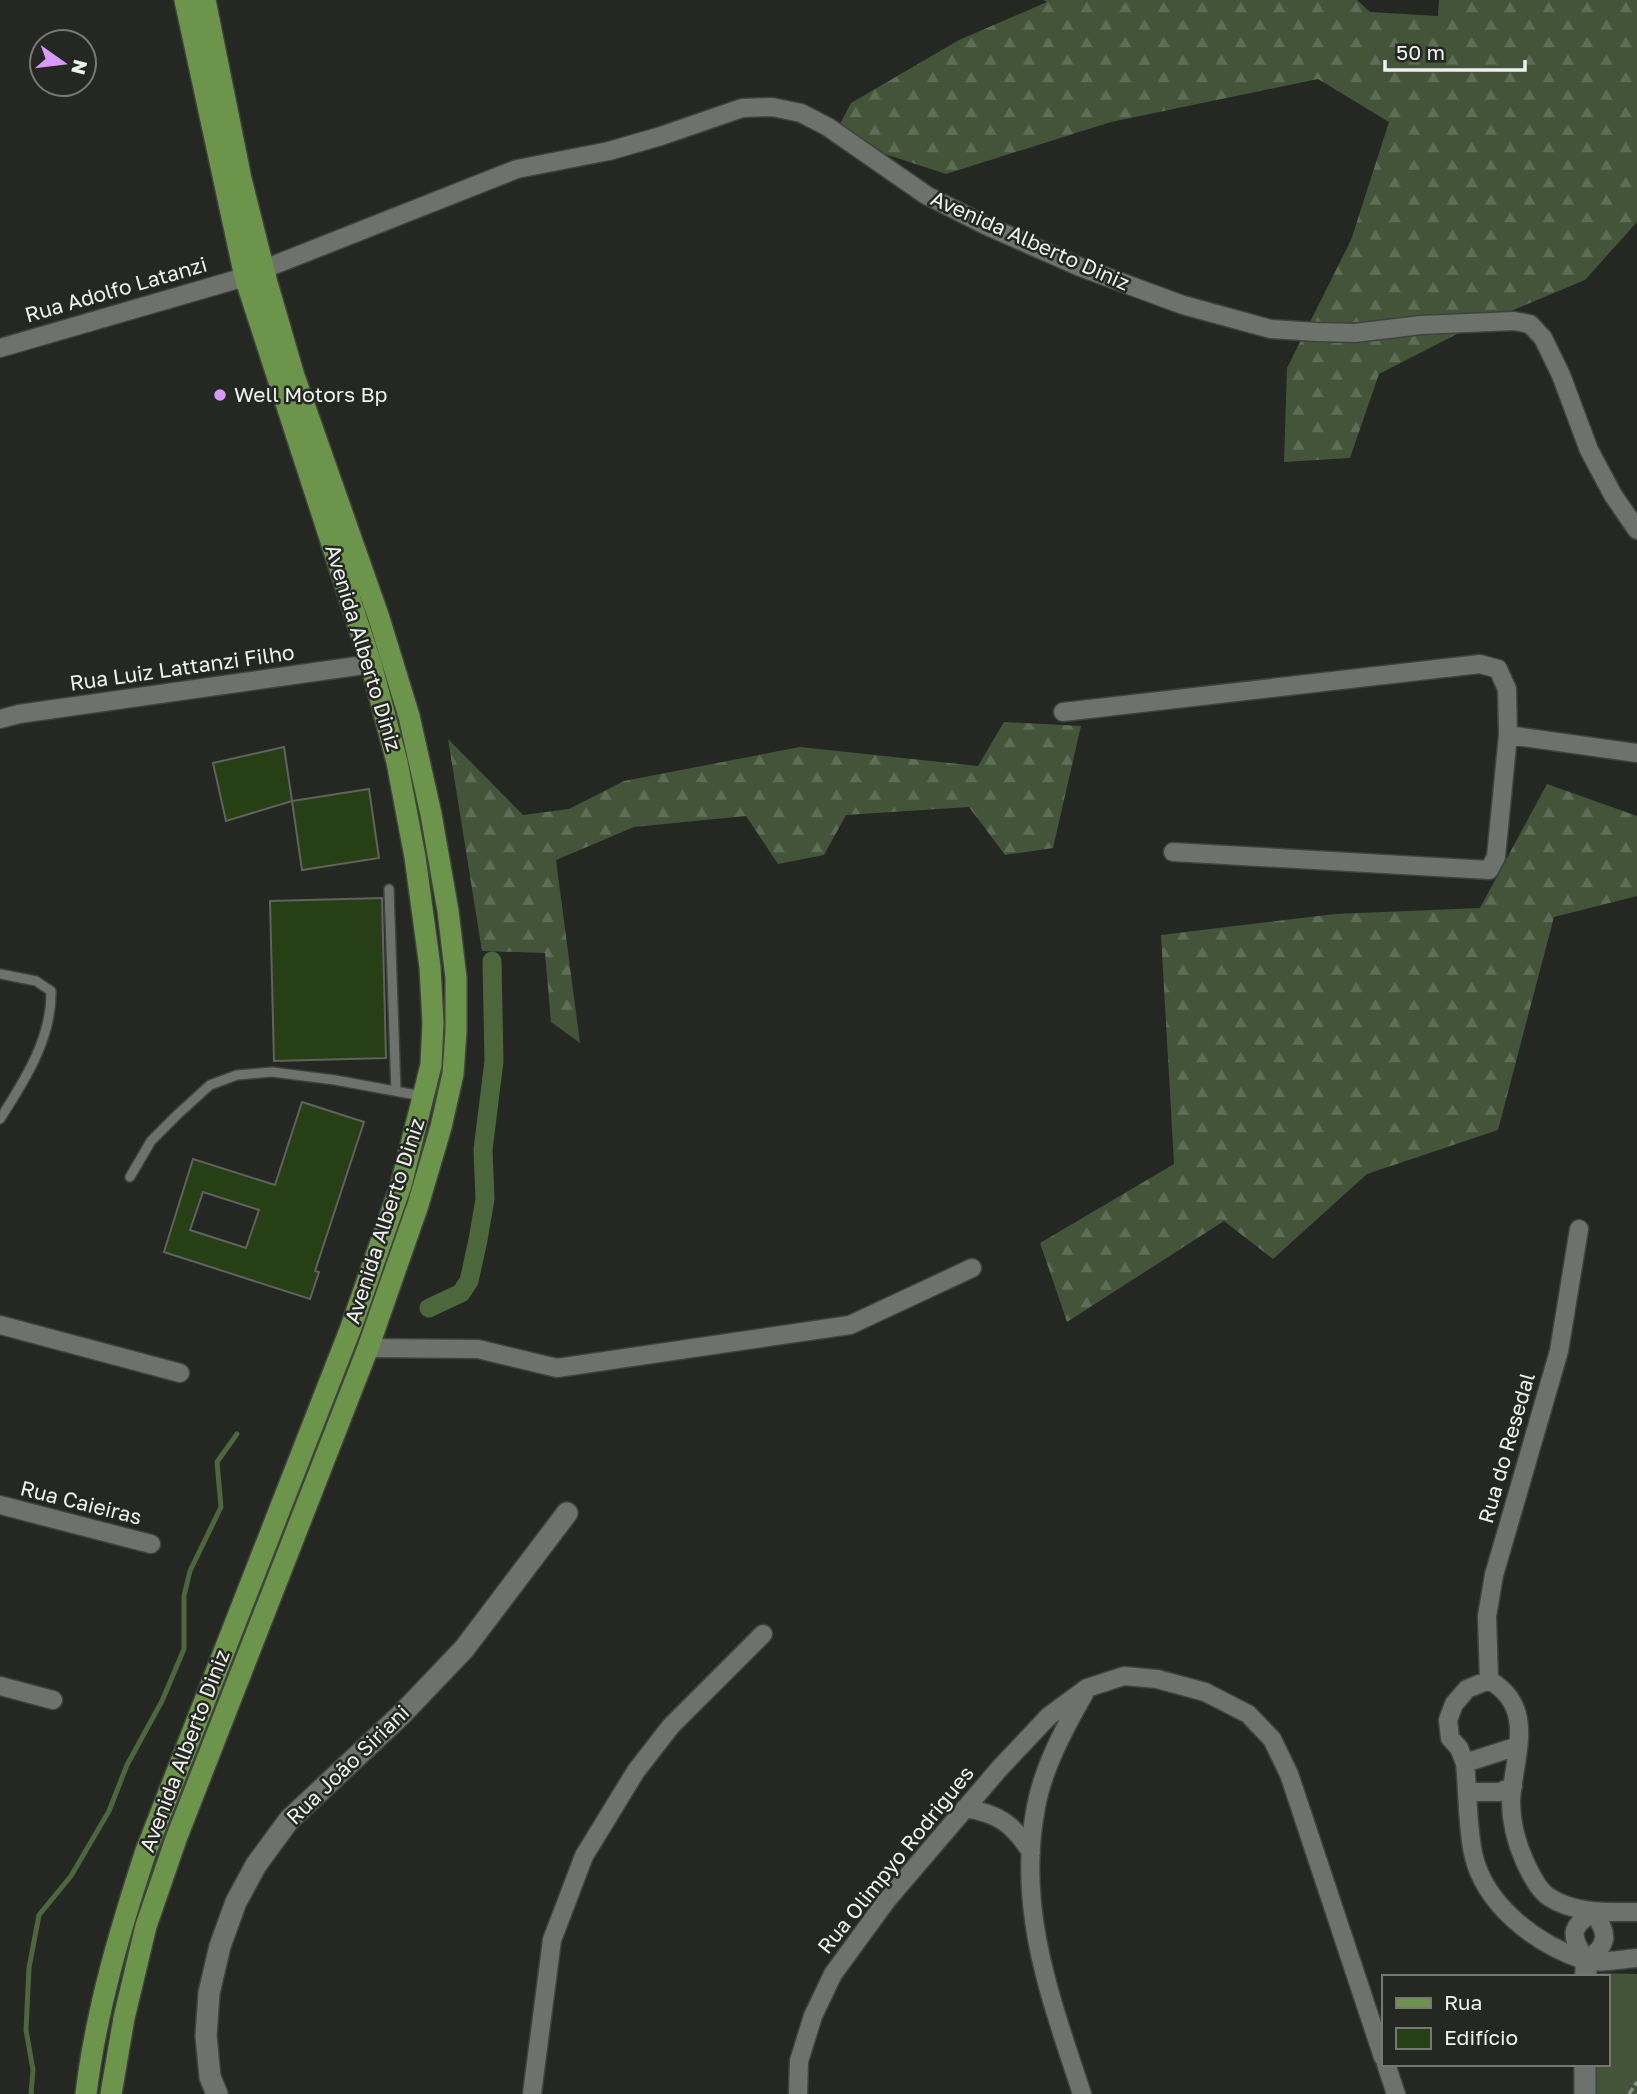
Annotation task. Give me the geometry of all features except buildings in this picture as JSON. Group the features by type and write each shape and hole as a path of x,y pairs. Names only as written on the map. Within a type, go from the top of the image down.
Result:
{"main road":[{"name":"Avenida Alberto Diniz","path":"86,2094 120,1932 146,1851 350,1330 401,1185 431,1065 433,1023 430,967 415,857 397,762 371,664 254,273 185,0"},
{"name":"Avenida Alberto Diniz","path":"111,2094 124,2018 146,1926 172,1851 368,1348 418,1205 453,1074 456,978 432,814 409,716 379,618 294,376 254,273 241,179 205,0"}],"street":[{"name":"Avenida Alberto Diniz","path":"254,273 517,169 609,151 742,108 772,107 801,113 828,127 926,195 985,225 1080,267 1183,305 1271,329 1317,332 1355,333 1421,325 1514,321 1530,324 1536,328 1561,375 1589,450 1637,530"},
{"name":"Rua Adolfo Latanzi","path":"0,348 254,273"},
{"name":"Rua Luiz Lattanzi Filho","path":"0,719 19,714 371,664"},
{"path":"1062,712 1480,664 1498,669 1503,675 1507,689 1508,735 1496,857 1489,870 1173,852"},
{"path":"1508,735 1637,753"},
{"name":"Rua do Resedal","path":"1489,1681 1487,1616 1494,1575 1559,1351 1579,1229"},
{"name":"Avenida Alberto Diniz","path":"368,1348 478,1349 557,1368 850,1325 972,1268"},
{"path":"0,1325 180,1373"},
{"name":"Rua Caieiras","path":"0,1505 151,1544"},
{"name":"Rua João Siriani","path":"217,2094 211,2077 206,2036 209,1993 224,1935 236,1902 256,1865 289,1820 402,1714 464,1649 567,1513"},
{"path":"532,2094 552,1940 584,1856 636,1771 671,1726 763,1634"},
{"name":"Rua Olimpyo Rodrigues","path":"798,2094 799,2061 813,2017 833,1974 887,1900 965,1808 1049,1716 1087,1688 1124,1676 1157,1679 1205,1692 1248,1714 1272,1739 1289,1774 1382,2054"},
{"path":"1637,1912 1593,1912 1547,1897 1529,1871 1513,1835 1518,1715 1511,1698 1501,1687 1489,1681 1467,1689 1454,1704 1448,1720 1450,1738 1462,1755 1474,1856 1487,1886 1511,1916 1532,1935 1586,1969 1637,1958"},
{"path":"0,1686 52,1700"},
{"path":"1082,2094 1046,1986 1031,1912 1031,1852 1036,1806 1044,1782 1067,1724 1087,1688"},
{"path":"1462,1755 1519,1740"},
{"path":"1468,1792 1500,1792 1513,1786"},
{"path":"965,1808 983,1811 1003,1820 1018,1833 1031,1852"},
{"path":"1586,1969 1574,1932 1577,1922 1593,1912"},
{"path":"1586,1969 1605,1939 1604,1926 1593,1912"},
{"path":"1387,2066 1396,2094"},
{"path":"1585,2066 1585,2094"}],"lane":[{"path":"389,889 396,1091"},
{"path":"0,974 36,981 51,990 52,1010 37,1056 0,1119"},
{"path":"130,1177 151,1142 178,1114 210,1085 237,1075 272,1072 424,1096"}],"path":[{"path":"1629,2094 1637,2082"}],"green space":[{"path":"1043,0 1357,0 1370,12 1438,16 1439,0 1637,0 1637,222 1585,280 1461,332 1379,374 1350,458 1284,462 1287,368 1351,240 1389,122 1318,79 1111,122 946,174 833,137 851,103 959,40 1047,2"},
{"path":"1004,722 1081,726 1053,848 1005,855 969,807 846,815 824,855 778,864 746,816 634,827 556,860 580,1043 551,1022 545,953 482,951 448,739 523,815 569,809 624,781 800,747 978,766"},
{"path":"1547,784 1637,816 1637,896 1554,917 1498,1130 1367,1174 1273,1259 1224,1221 1067,1322 1040,1243 1174,1164 1161,935 1335,914 1480,908"},
{"path":"1637,1974 1637,2094 1597,2094 1597,2066 1609,2066 1609,1975 1599,1975"}],"waterway":[{"path":"429,1308 461,1293 469,1281 478,1240 485,1199 483,1150 494,1061 492,961"},
{"path":"31,2094 33,2070 26,2030 29,1968 39,1915 71,1876 109,1811 127,1765 162,1701 184,1649 184,1596 190,1571 221,1507 217,1462 237,1434"}],"place":[{"name":"Well Motors Bp","path":"220,395"}]}
